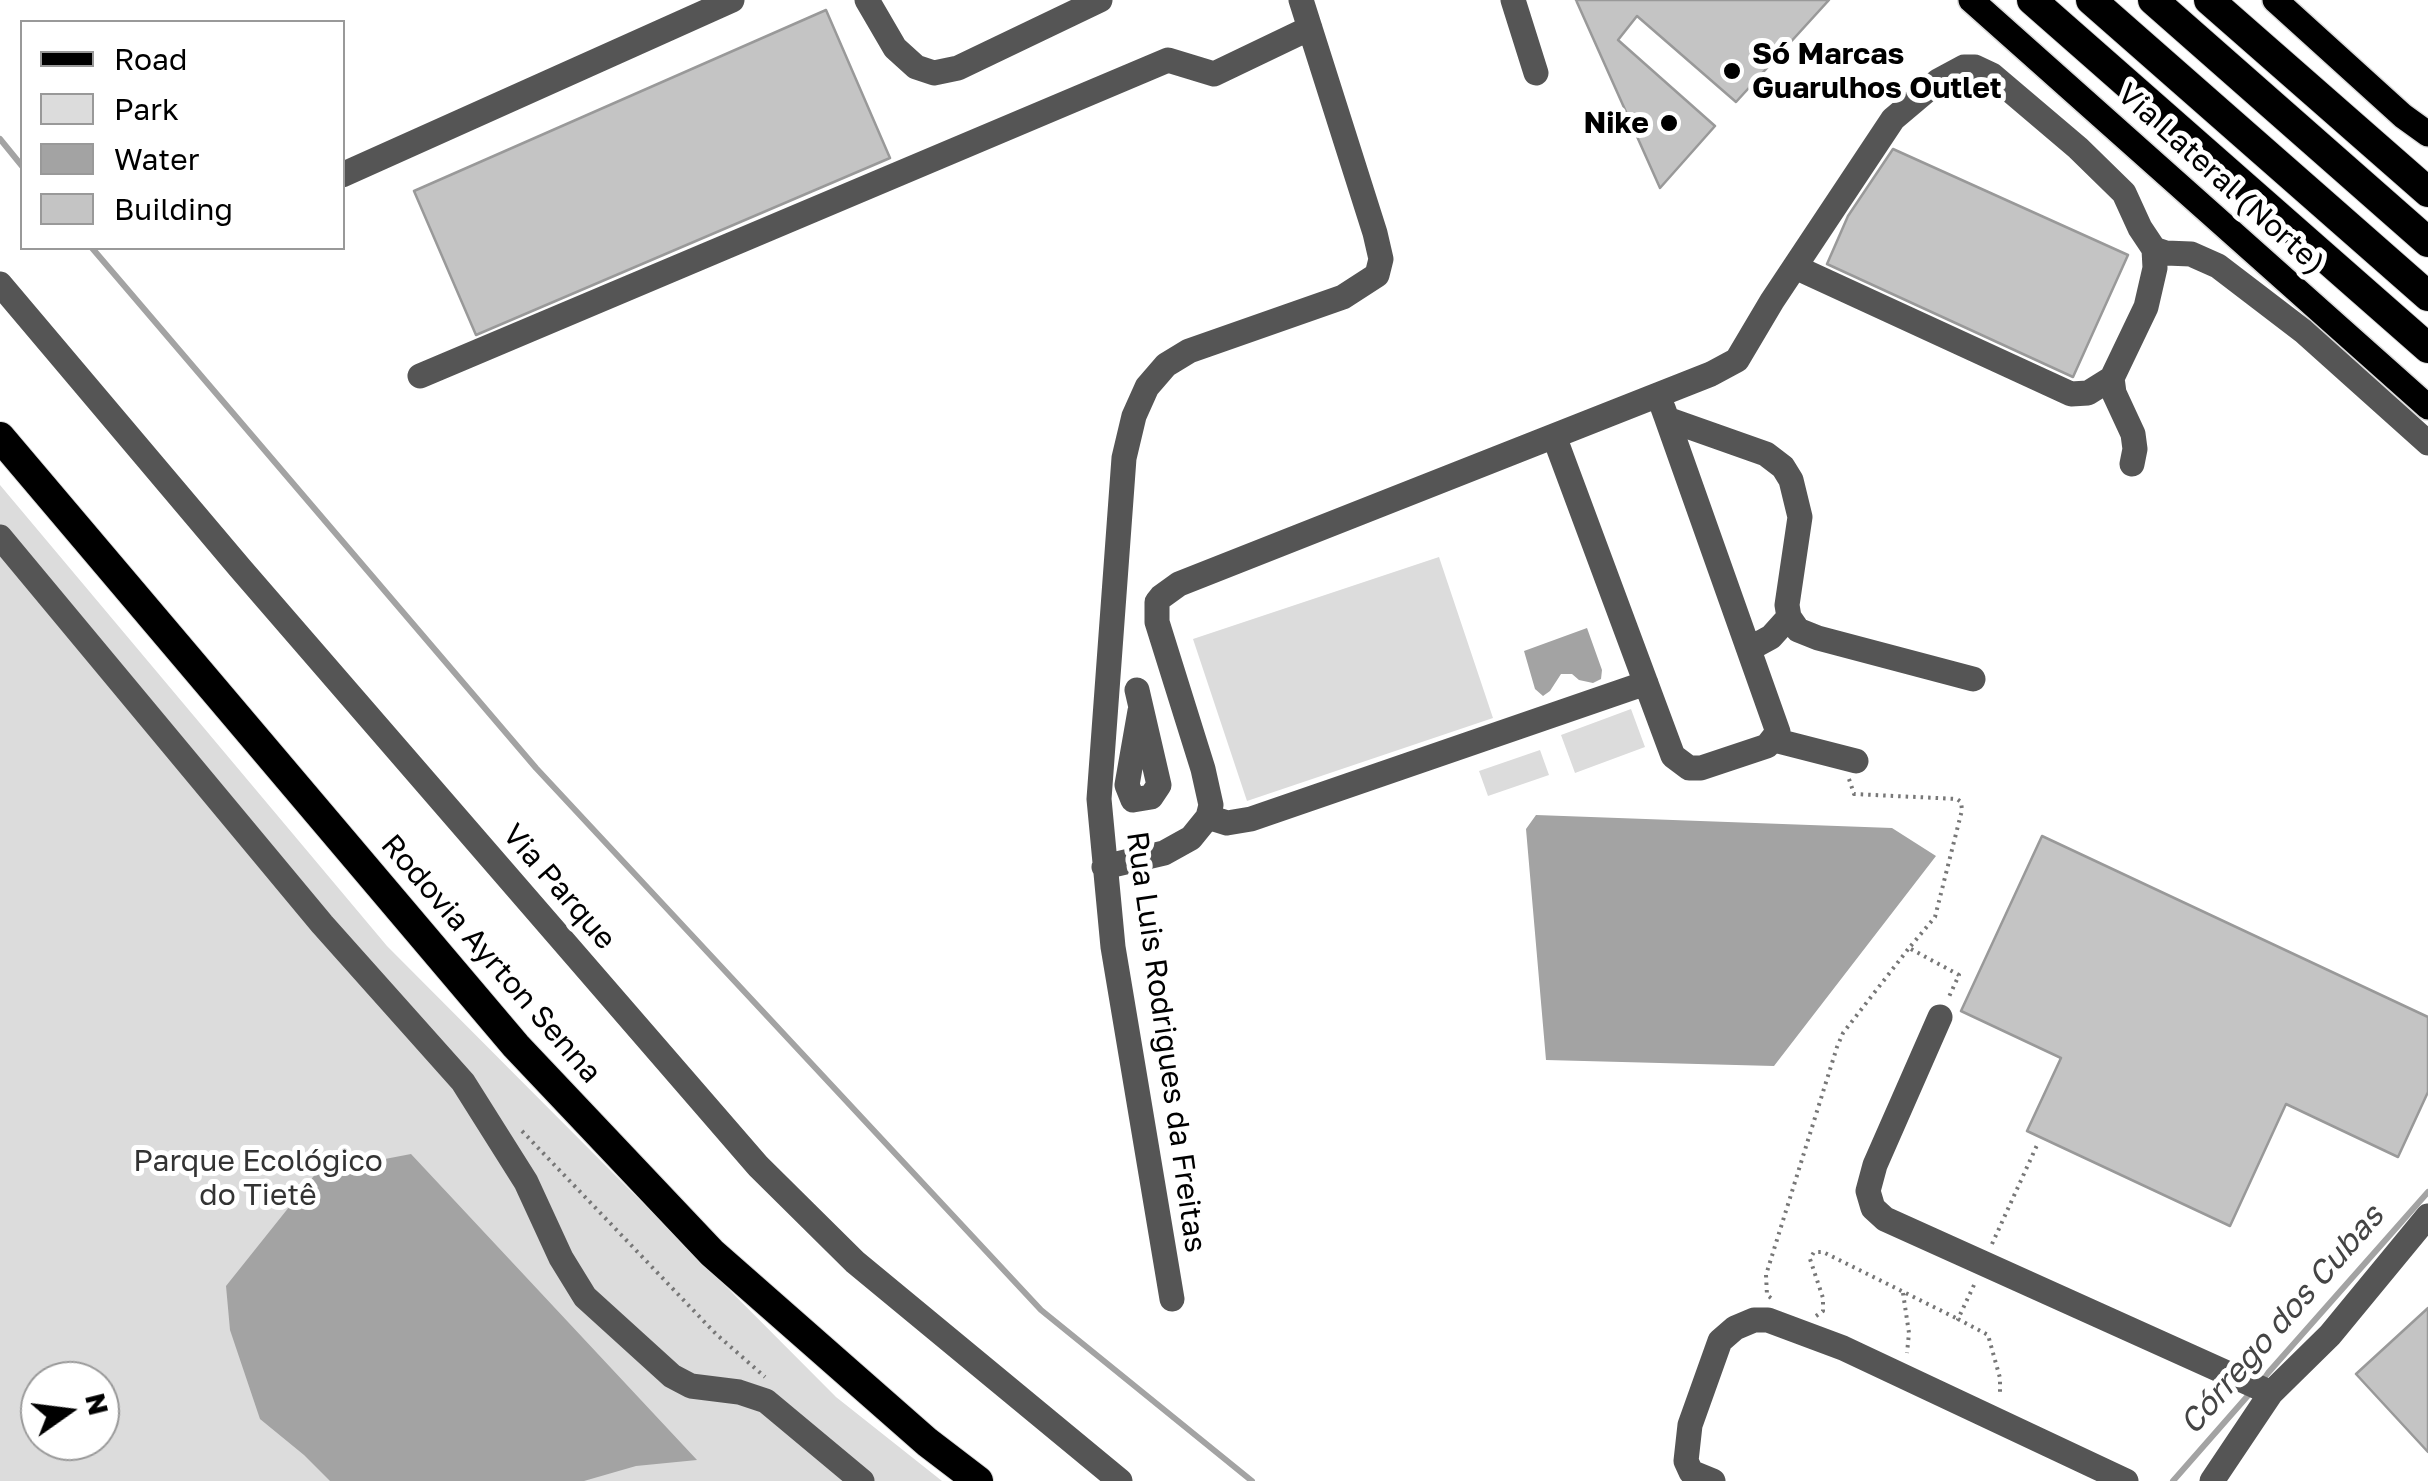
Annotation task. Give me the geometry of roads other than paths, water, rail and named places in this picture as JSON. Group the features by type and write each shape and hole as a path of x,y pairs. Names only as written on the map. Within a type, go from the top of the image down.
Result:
{"highway":[{"path":"2032,0 2428,348"},
{"path":"2091,0 2428,296"},
{"path":"2152,0 2428,242"},
{"path":"2209,0 2428,192"},
{"name":"Rodovia Ayrton Senna","path":"0,437 516,1046 712,1253 927,1442 978,1481"}],"main road":[{"name":"Via Lateral (Norte)","path":"1971,0 2428,407"},
{"path":"2275,0 2402,116 2428,134"}],"street":[{"path":"345,174 732,0"},
{"path":"866,0 895,48 916,67 934,73 958,68 1100,0"},
{"name":"Rua Luis Rodrigues da Freitas","path":"1172,1299 1113,948 1099,800 1124,458 1146,387 1166,365 1189,351 1344,297 1377,276 1381,259 1301,0"},
{"path":"1513,0 1536,73"},
{"path":"420,376 1168,60 1214,74 1310,28"},
{"path":"1104,867 1164,853 1191,838 1208,817 1210,794 1156,622 1157,602 1168,590 1738,360 1893,119 1938,81 1964,67 1975,67 1992,75 2078,148 2124,193 2154,249 2192,254 2218,266 2302,331 2428,443"},
{"path":"2132,464 2133,434 2114,394 2112,378 2146,306 2155,268 2154,249"},
{"path":"1795,267 2071,394 2088,393 2112,378"},
{"name":"Via Parque","path":"0,284 240,568 758,1166 855,1262 1120,1481"},
{"path":"1554,436 1673,756 1689,768 1701,768 1767,746 1778,732 1777,722 1658,394"},
{"path":"1667,420 1766,454 1783,467 1791,480 1800,517 1787,589 1789,617 1798,630 1973,679"},
{"path":"0,537 322,924 462,1082 526,1182 560,1258 585,1297 672,1376 691,1386 738,1392 766,1402 862,1481"},
{"path":"1750,649 1771,636 1789,617"},
{"path":"1208,817 1227,823 1251,819 1646,683"},
{"path":"1138,700 1150,744 1159,785 1151,796 1133,800 1127,785 1138,700"},
{"path":"1150,744 1191,730"},
{"path":"1774,740 1852,760"},
{"path":"1940,1017 1875,1165 1868,1191 1873,1208 1885,1219 2271,1393"},
{"path":"2212,1481 2271,1393 2330,1335 2428,1216"},
{"path":"1712,1481 1690,1472 1686,1461 1690,1425 1720,1342 1735,1328 1754,1320 1775,1321 1905,1377 2126,1481"}],"water":[{"path":"1587,628 1602,670 1601,679 1593,683 1561,674 1543,696 1535,689 1524,651"},
{"path":"1536,815 1892,828 1936,856 1774,1066 1546,1060 1526,829"},
{"path":"411,1154 697,1460 636,1466 584,1481 330,1481 260,1419 230,1330 226,1286 317,1172"}],"waterway":[{"path":"0,139 20,164"},
{"path":"94,250 536,768 1041,1310 1252,1481"},
{"name":"Córrego dos Cubas","path":"2260,1382 2428,1192"},
{"name":"Córrego dos Cubas","path":"2173,1481 2252,1391"}],"place":[{"name":"Só Marcas Guarulhos Outlet","path":"1732,71"},
{"name":"Nike","path":"1669,123"}],"park label":[{"name":"Parque Ecológico do Tietê","path":"258,1178"}]}
